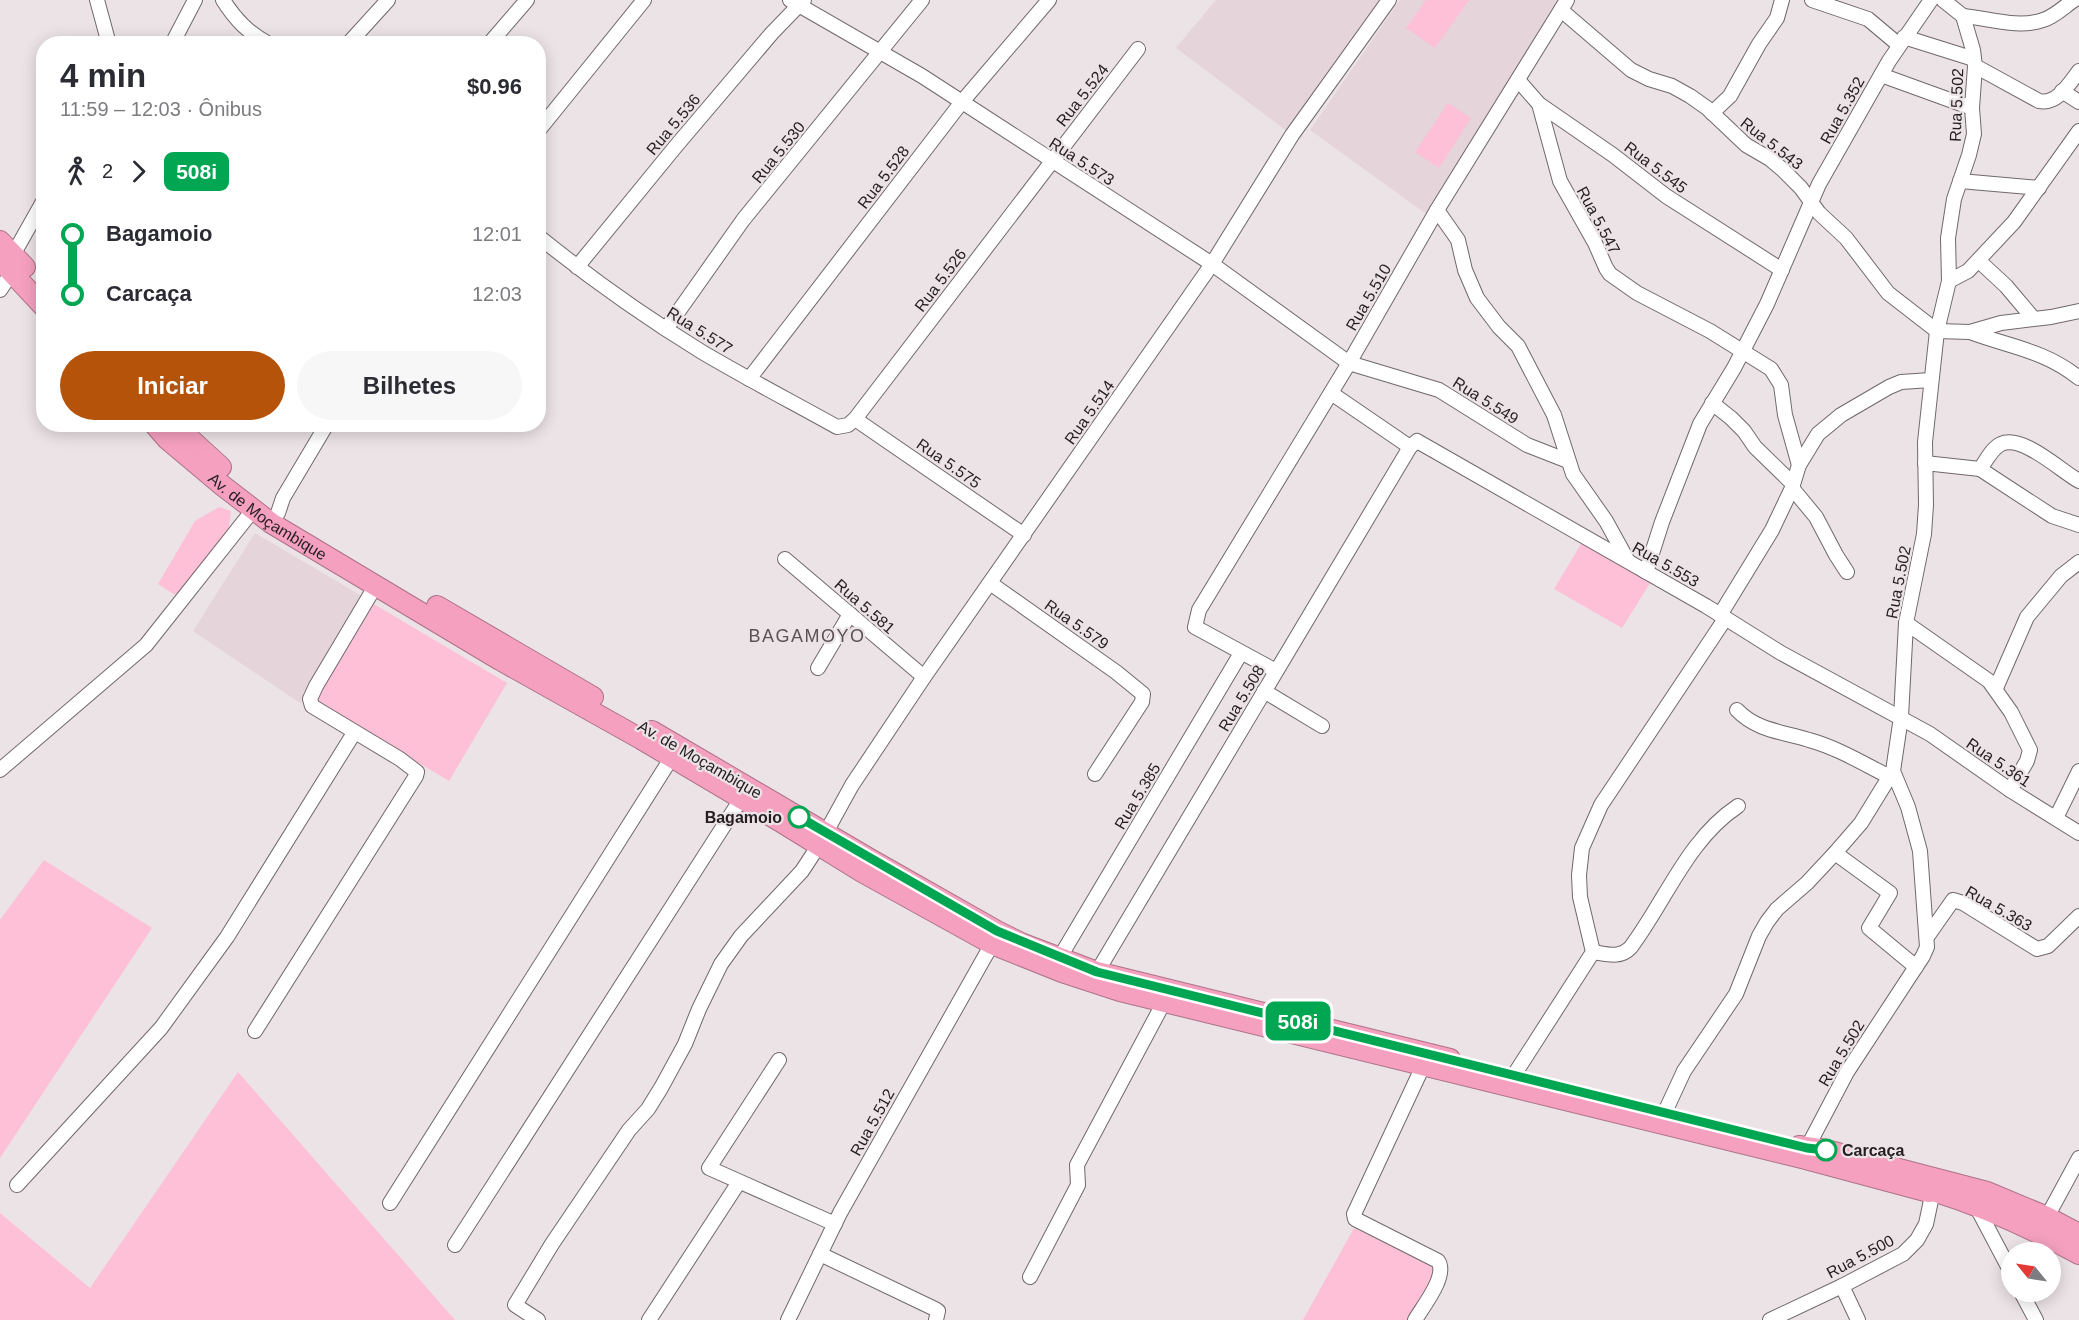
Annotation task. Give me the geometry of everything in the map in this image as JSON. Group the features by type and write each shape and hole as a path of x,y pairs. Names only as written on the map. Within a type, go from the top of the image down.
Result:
{"highway":[{"path":"6,257 36,281"},
{"path":"6,257 36,296"},
{"name":"Av. de Moçambique","path":"161,432 253,510 500,660 672,757 741,799 822,839"},
{"name":"Av. de Moçambique","path":"183,432 226,472 278,513 822,839 992,944 1019,956 1098,985 1803,1158 1976,1204 2028,1227 2079,1254"},
{"name":"Av. de Moçambique","path":"866,868 997,931 1097,972 1987,1192 2047,1217 2079,1234"}],"street":[{"path":"97,0 108,36"},
{"path":"176,36 195,0"},
{"path":"223,0 243,27 255,36"},
{"path":"355,36 388,0"},
{"path":"496,36 527,0"},
{"path":"546,121 644,0"},
{"name":"Rua 5.530","path":"666,329 743,220 922,0"},
{"name":"Rua 5.528","path":"749,379 961,103 1049,0"},
{"name":"Rua 5.514","path":"538,1320 515,1305 570,1216 661,1088 685,1044 721,964 741,936 792,883 822,839 852,785 924,677 1212,264 1292,135 1389,0"},
{"path":"1712,113 1730,96 1759,44 1777,18 1782,0"},
{"path":"1812,0 1868,19 1901,41 1974,63 2039,101 2052,100 2079,71"},
{"name":"Rua 5.352","path":"1646,572 1700,424 1745,346 1782,270 1819,184 1901,41 1931,0"},
{"path":"1943,0 1963,16 2020,23 2045,20 2074,0"},
{"name":"Rua 5.573","path":"798,2 922,76 1212,264 1349,363"},
{"name":"Rua 5.536","path":"577,267 798,2"},
{"name":"Rua 5.543","path":"1564,5 1630,70 1649,80 1672,86 1690,96 1746,145 1782,169 1801,188 1819,213 1846,238 1888,293 1937,331"},
{"name":"Rua 5.510","path":"1241,653 1195,627 1199,610 1349,363 1437,210 1564,5"},
{"name":"Rua 5.502","path":"1816,1149 1847,1072 1927,947 1920,851 1908,807 1892,774 1901,717 1906,623 1924,534 1925,442 1937,331 1949,281 1948,238 1954,199 1973,142 1971,108 1973,50 1963,16"},
{"name":"Rua 5.524","path":"1052,161 1138,49"},
{"path":"1881,75 1971,108"},
{"name":"Rua 5.545","path":"1518,80 1539,104 1605,149 1686,210 1782,270"},
{"path":"2062,91 2079,102"},
{"name":"Rua 5.547","path":"1539,104 1560,181 1610,274 1637,293 1745,346 1771,369 1781,385 1785,415 1799,465"},
{"path":"1949,281 1968,271 2022,213 2079,130"},
{"name":"Rua 5.526","path":"855,419 1052,161"},
{"path":"1960,181 2039,188"},
{"path":"1437,210 1458,240 1462,263 1477,298 1499,327 1518,346 1548,403 1578,483 1606,521 1628,561"},
{"path":"0,290 6,257 36,212"},
{"name":"Rua 5.577","path":"546,242 577,267 666,329 749,379 837,427 855,419"},
{"path":"1978,261 2006,286 2033,318"},
{"path":"1937,331 1970,332 2001,323 2079,311"},
{"path":"1970,332 2006,345 2036,352 2066,367 2079,378"},
{"name":"Rua 5.549","path":"1349,363 1439,390 1527,445 1568,461"},
{"path":"1514,1075 1593,952 1580,897 1579,874 1582,848 1601,805 1723,617 1772,530 1799,465 1818,434 1853,408 1901,382 1931,380"},
{"name":"Rua 5.553","path":"1331,393 1412,445 1422,442 1791,658 1887,712 1901,717"},
{"path":"1712,403 1738,424 1755,447 1792,486 1816,517 1847,572"},
{"name":"Rua 5.575","path":"855,419 1024,535"},
{"path":"278,513 282,498 322,432"},
{"path":"1980,469 1996,447 2007,442 2027,447 2079,481"},
{"name":"Rua 5.508","path":"1097,972 1412,445"},
{"path":"1925,463 1980,469 2052,516 2079,525"},
{"path":"0,770 146,645 253,510"},
{"name":"Rua 5.581","path":"785,559 924,677"},
{"path":"1996,688 2027,618 2061,576 2079,562"},
{"name":"Rua 5.579","path":"990,583 1116,672 1143,694 1142,702 1095,774"},
{"path":"255,1031 416,776 417,772 400,759 317,711 310,699 376,585"},
{"path":"818,668 850,614"},
{"path":"1906,623 1989,681 2011,712 2030,750 2010,790"},
{"path":"1241,653 1276,671"},
{"name":"Rua 5.385","path":"1060,957 1241,653"},
{"path":"1264,692 1322,726"},
{"path":"1665,1112 1684,1071 1736,994 1759,936 1767,922 1777,909 1835,854 1861,822 1892,774 1809,739 1751,723 1737,710"},
{"name":"Rua 5.361","path":"1901,717 2079,833"},
{"path":"17,1185 161,1028 227,936 354,733"},
{"path":"390,1203 672,757"},
{"path":"2056,818 2079,771"},
{"path":"455,1245 741,799"},
{"path":"1593,952 1620,955 1631,947 1701,840 1724,815 1738,806"},
{"path":"1835,854 1890,892 1869,928 1916,967"},
{"name":"Rua 5.363","path":"1927,938 1950,903 1957,900 2037,949 2048,946 2079,916"},
{"name":"Rua 5.512","path":"788,1320 835,1224 992,944"},
{"path":"1030,1277 1078,1185 1077,1166 1164,1002"},
{"path":"779,1060 709,1168 835,1224"},
{"path":"1415,1320 1440,1278 1441,1265 1438,1260 1355,1219 1354,1214 1423,1066"},
{"path":"2047,1217 2079,1158"},
{"path":"649,1320 739,1182"},
{"name":"Rua 5.500","path":"1770,1320 1903,1254 1917,1240 1926,1224 1931,1192"},
{"path":"1976,1204 2001,1253"},
{"path":"820,1254 935,1309 938,1311 936,1320"},
{"path":"1842,1286 1858,1320"},
{"path":"2026,1302 2036,1320"}],"shaded area":[{"path":"1216,0 1386,0 1292,135 1176,48"},
{"path":"1400,0 1564,0 1429,216 1310,130"},
{"path":"1426,0 1469,0 1435,48 1406,28"},
{"path":"1448,103 1471,118 1439,168 1415,152"},
{"path":"219,507 231,511 228,533 188,585 175,595 158,584 195,521"},
{"path":"255,533 365,598 300,703 193,631"},
{"path":"1584,539 1652,580 1622,628 1554,589"},
{"path":"372,603 507,683 449,781 314,700"},
{"path":"44,860 152,928 0,1158 0,920"},
{"path":"238,1072 455,1320 0,1320 0,1213 90,1288"},
{"path":"1354,1228 1439,1269 1410,1320 1303,1320"}],"bus line":[{"name":"508i","path":"799,817 997,931 1021,943 1097,972 1402,1046 1606,1099 1807,1148 1826,1150"}],"place":[{"name":"Bagamoio","path":"799,817"},
{"name":"Carcaça","path":"1826,1150"}],"district":[{"name":"BAGAMOYO","path":"807,636"}]}
